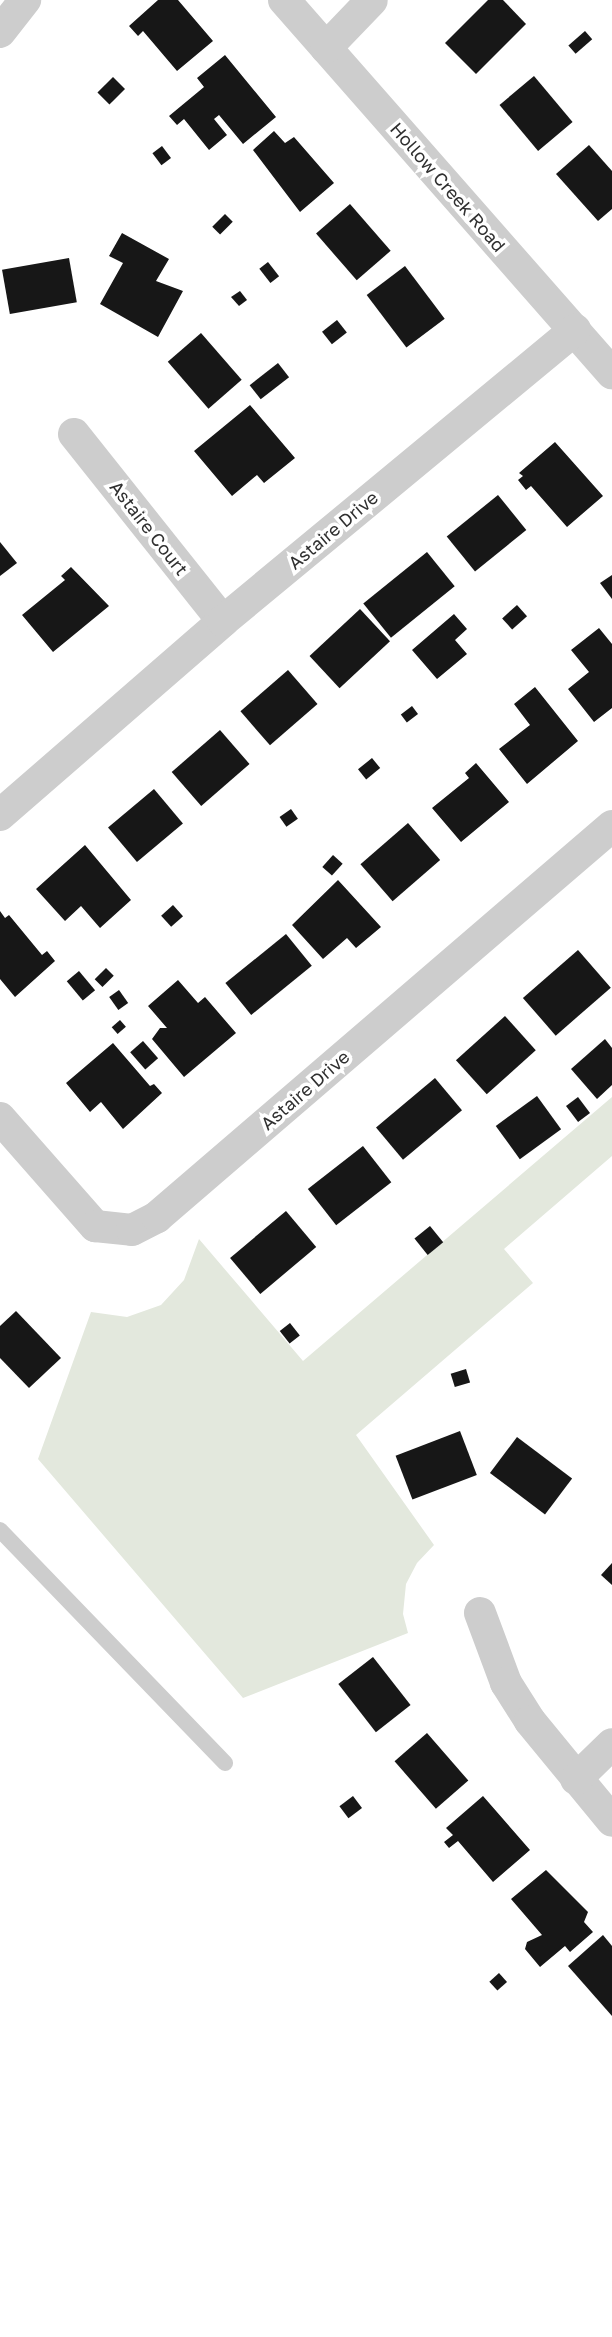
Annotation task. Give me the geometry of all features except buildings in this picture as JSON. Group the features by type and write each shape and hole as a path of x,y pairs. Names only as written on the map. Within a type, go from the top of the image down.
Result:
{"street":[{"name":"Hollow Creek Road","path":"284,0 612,374"},
{"path":"326,48 373,0"},
{"path":"0,32 23,1"},
{"name":"Astaire Drive","path":"0,816 223,621 575,330"},
{"name":"Astaire Court","path":"74,434 223,621"},
{"name":"Astaire Drive","path":"0,1118 95,1226 132,1230 157,1217 612,825"},
{"path":"480,1613 506,1683 576,1779 612,1821"},
{"path":"576,1779 612,1744"}],"lane":[{"path":"0,1530 225,1763"}],"shaded area":[{"path":"612,1097 612,1156 504,1249 533,1283 356,1435 434,1545 417,1563 406,1584 403,1614 408,1633 243,1698 38,1459 91,1312 127,1317 161,1305 184,1280 199,1239 303,1361"}]}
